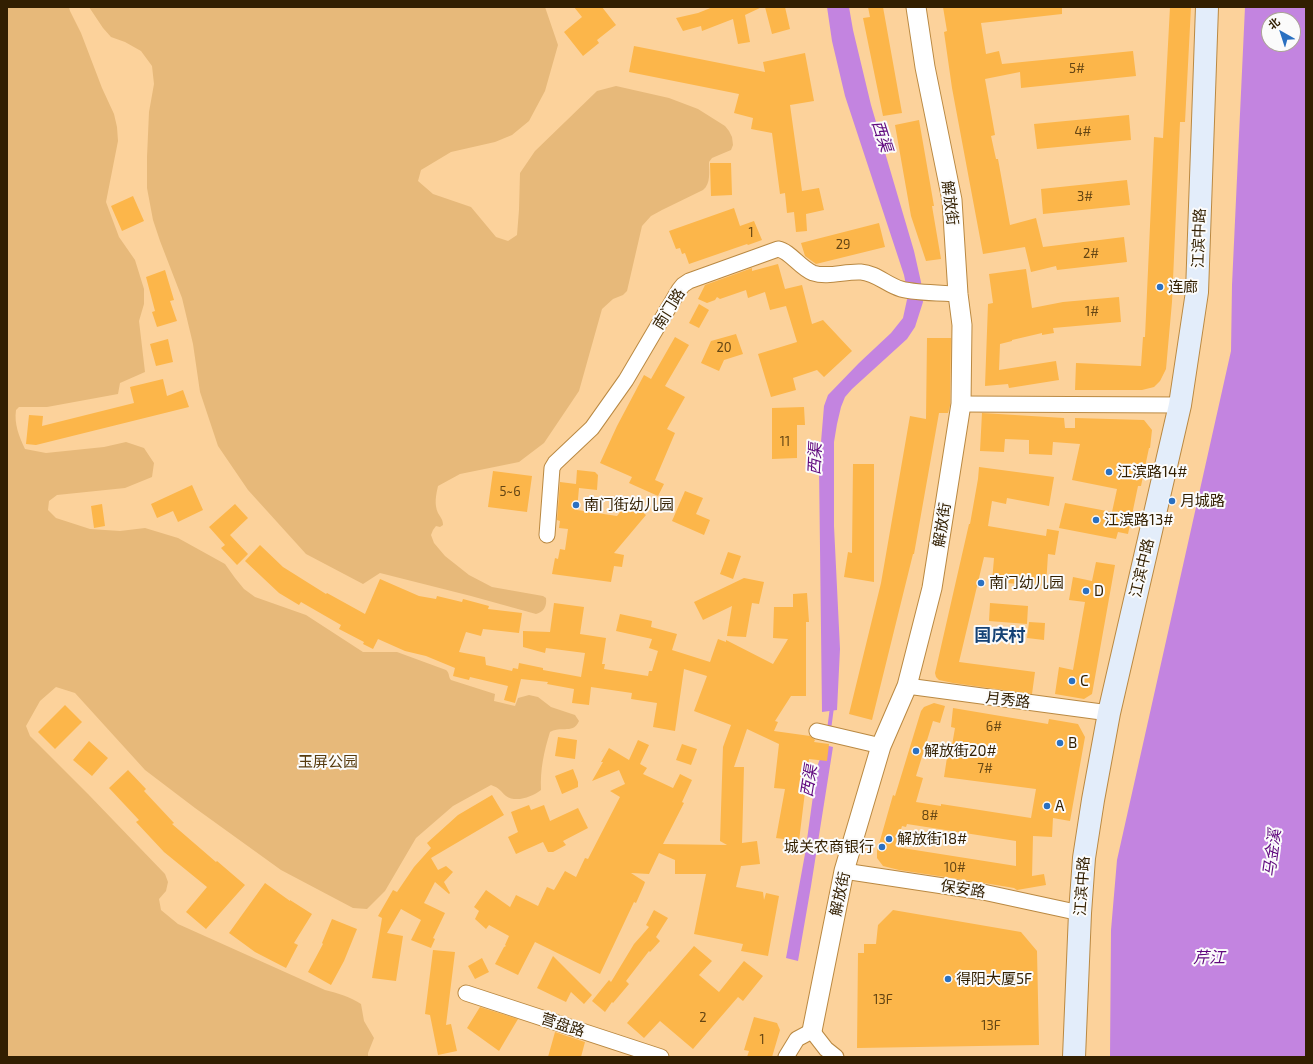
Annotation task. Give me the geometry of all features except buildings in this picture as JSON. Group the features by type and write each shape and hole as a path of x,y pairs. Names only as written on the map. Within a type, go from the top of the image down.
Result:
{"main road":[{"name":"江滨中路","path":"1074,1057 1080,913 1084,858 1109,713 1180,405 1197,292 1207,7"}],"street":[{"name":"解放街","path":"812,1031 844,871 881,746 907,686 932,588 961,404 962,326 958,294 952,200 925,67 916,7"},
{"name":"南门路","path":"547,535 552,468 555,463 592,428 626,380 679,290 689,281 778,249 784,251 814,273 833,274 862,272 903,289 958,294"},
{"path":"961,404 1180,405"},
{"name":"月秀路","path":"907,686 1109,713"},
{"path":"817,730 881,746"},
{"name":"保安路","path":"844,871 983,892 1080,913"},
{"name":"营盘路","path":"466,993 661,1057"},
{"path":"786,1057 797,1039 812,1031"},
{"path":"812,1031 822,1057"},
{"path":"812,1031 826,1049 836,1057"}],"green space":[{"name":"玉屏公园","path":"7,7 69,7 114,114 118,141 106,202 119,237 135,260 144,289 144,304 139,321 145,372 120,383 118,394 47,407 19,407 16,410 16,425 25,449 46,453 104,447 126,442 144,448 154,463 152,477 125,488 57,495 49,501 48,510 56,518 90,529 120,531 145,528 178,538 225,564 244,589 255,597 306,615 363,652 397,652 446,670 451,680 495,694 494,701 515,706 518,698 529,695 538,697 551,707 575,715 579,721 573,728 558,729 550,732 543,761 541,790 529,797 514,799 506,796 498,788 491,785 453,806 416,838 385,891 367,909 353,908 281,870 195,808 145,770 75,693 56,687 40,701 26,726 30,736 165,874 168,882 166,891 159,899 161,910 178,924 325,990 353,999 361,1004 364,1021 374,1038 368,1053 368,1057 7,1057"},
{"path":"89,7 545,7 558,45 545,91 529,121 512,135 495,142 451,152 421,170 418,181 433,194 471,207 496,237 508,241 517,235 520,173 535,151 597,91 616,86 669,98 698,109 725,126 729,131 732,137 733,145 731,150 712,158 709,162 709,177 706,187 703,190 651,216 642,226 627,291 623,295 613,299 602,309 579,391 544,443 519,462 460,474 438,486 436,506 443,525 440,527 436,526 433,530 431,535 434,543 445,556 469,575 492,587 543,596 546,598 546,604 541,612 536,614 380,573 363,584 306,554 248,490 218,446 200,392 193,344 182,298 153,220 147,188 149,112 154,84 152,66 141,51 125,42 111,37"}],"water":[{"path":"827,7 849,7 871,105 914,251 921,282 923,302 915,327 907,339 852,389 845,397 841,407 834,442 834,526 840,649 837,710 822,712 819,466 824,406 828,395 891,333 903,318 908,295 904,275 845,96 832,41"},
{"name":"芹江","path":"1245,7 1306,7 1306,1057 1110,1057 1111,930 1117,860 1231,351 1232,285"},
{"path":"825,745 833,747 798,961 786,958 805,854 817,767"}],"waterway":[{"name":"西渠","path":"829,730 832,707"}],"place":[{"name":"连廊","path":"1160,287"},
{"name":"江滨路14#","path":"1109,472"},
{"name":"月城路","path":"1172,501"},
{"name":"南门街幼儿园","path":"576,505"},
{"name":"江滨路13#","path":"1096,520"},
{"name":"南门幼儿园","path":"981,583"},
{"name":"D","path":"1086,591"},
{"name":"C","path":"1072,681"},
{"name":"B","path":"1060,743"},
{"name":"解放街20#","path":"916,751"},
{"name":"A","path":"1047,806"},
{"name":"解放街18#","path":"889,839"},
{"name":"城关农商银行","path":"882,847"},
{"name":"得阳大厦5F","path":"948,979"}],"district":[{"name":"国庆村","path":"1000,635"}],"water label":[{"name":"马金溪","path":"1272,853"}]}
